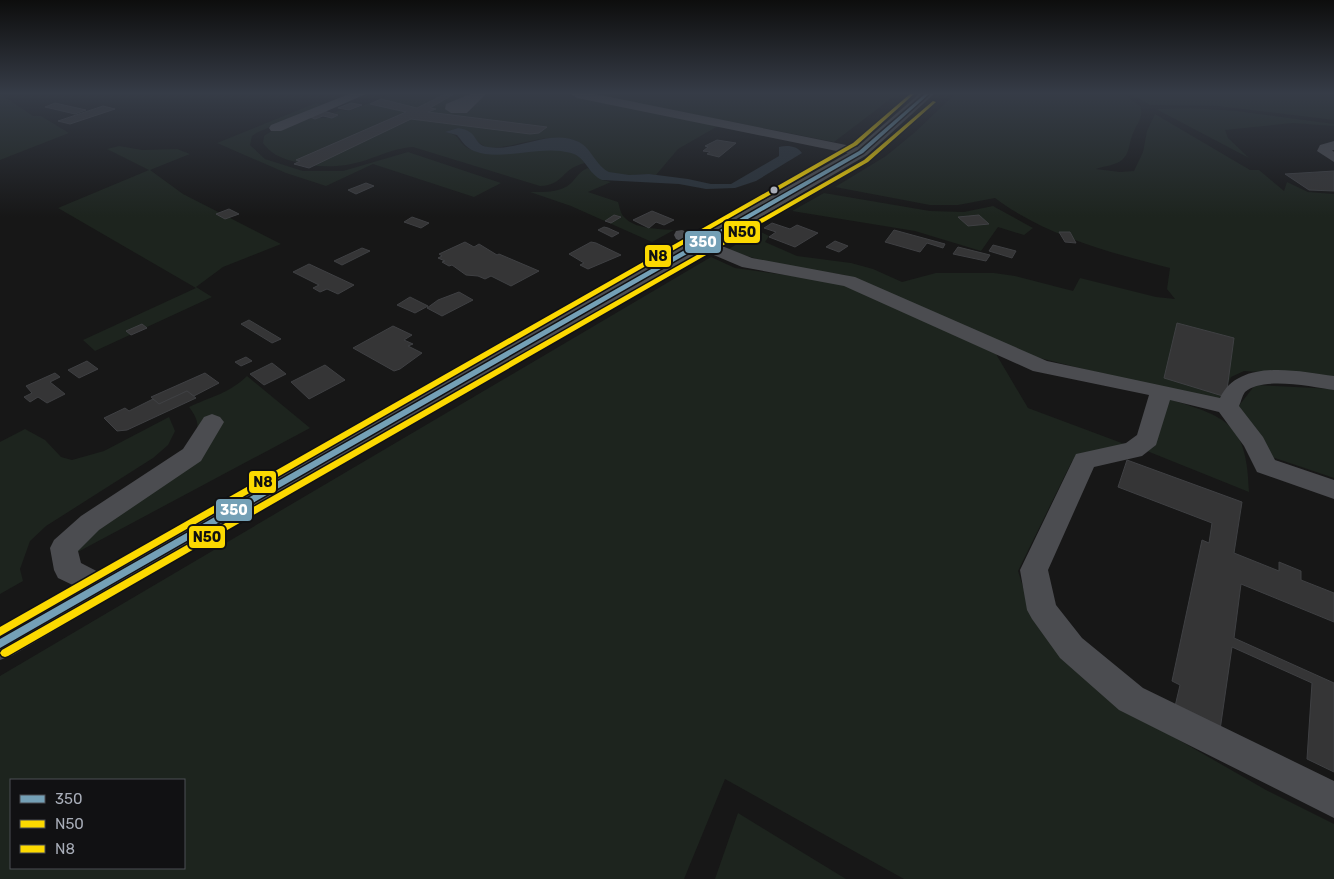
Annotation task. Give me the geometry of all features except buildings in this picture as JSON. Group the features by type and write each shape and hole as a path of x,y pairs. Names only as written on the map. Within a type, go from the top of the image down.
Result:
{"main road":[{"path":"0,644 102,587 691,239 861,152 880,135"}],"street":[{"path":"778,135 861,152"},
{"path":"1334,145 1325,148 1324,151 1334,158"},
{"path":"691,239 748,262 848,281 1041,366 1227,407 1255,443 1266,466 1334,490"},
{"path":"1227,407 1237,388 1250,379 1281,378 1334,383"},
{"path":"1160,391 1148,439 1133,450 1085,460 1034,570 1042,610 1071,648 1131,699 1334,800"},
{"path":"102,587 68,570 64,548 90,523 192,455 212,422"}],"shaded area":[{"path":"0,135 64,135 0,160"},
{"path":"237,135 253,135 250,145 265,159 303,171 343,171 408,152 501,183 474,197 373,164 326,186 286,173 217,143"},
{"path":"454,135 466,147 479,152 502,154 542,150 567,151 585,163 571,169 554,183 540,186 413,147 352,164 322,166 302,164 276,155 263,143 264,136"},
{"path":"457,135 473,135 483,146 499,148 545,139 568,138 583,145 601,166 609,172 629,175 649,174 711,184 731,184 779,156 779,147 792,147 802,153 756,181 735,188 706,189 679,184 602,180 593,174 580,158 571,153 547,150 497,155 485,154 474,151 464,144"},
{"path":"468,135 702,135 678,149 656,175 618,175 606,171 597,164 587,150 578,142 563,138 541,139 489,148"},
{"path":"799,135 843,135 834,142"},
{"path":"912,135 1132,135 1126,156 1123,159 1096,169 1120,172 1134,171 1143,152 1146,135 1191,135 1250,170 1259,170 1284,191 1287,182 1308,192 1334,194 1334,377 1244,371 1231,377 1218,403 1020,353 845,275 777,265 727,250 759,231 769,236 765,242 797,256 851,263 873,269 902,282 936,273 994,273 1015,276 1073,291 1080,278 1156,297 1175,299 1167,289 1170,268 1102,249 1056,232 1014,211 995,198 958,205 930,205 835,187 886,156"},
{"path":"1205,135 1227,135 1249,158"},
{"path":"119,146 142,150 177,149 190,154 150,170 183,194 281,244 223,267 196,287 212,297 95,351 83,340 196,288 58,208 149,170 107,149"},
{"path":"588,168 602,180 611,182 588,192 618,202 621,212 628,221 648,228 674,230 652,242 571,206 530,192 551,191 566,187"},
{"path":"824,193 930,211 964,212 993,206 1033,228 1024,235 998,227 981,251 915,231 792,211"},
{"path":"711,257 735,268 836,282 858,290 996,354 1028,408 1127,445 1082,453 1072,461 1018,571 1029,606 1165,732 1266,790 1334,824 1334,879 904,879 725,779 684,879 0,879 0,676"},
{"path":"247,376 310,428 59,562 187,448 197,428 196,418 189,407 227,391"},
{"path":"1255,385 1334,389 1334,478 1272,457 1234,412"},
{"path":"1165,398 1204,411 1230,426 1244,450 1249,492 1147,451"},
{"path":"169,417 175,431 168,445 153,458 46,526 30,541 20,569 23,581 0,594 0,442 25,429 45,440 61,457 72,460 104,451"},
{"path":"738,813 846,879 715,879"}],"transit line":[{"name":"N8","path":"0,632 855,144 865,135"},
{"name":"350","path":"0,644 861,152 880,135"},
{"name":"N50","path":"5,653 866,161 896,135"}]}
